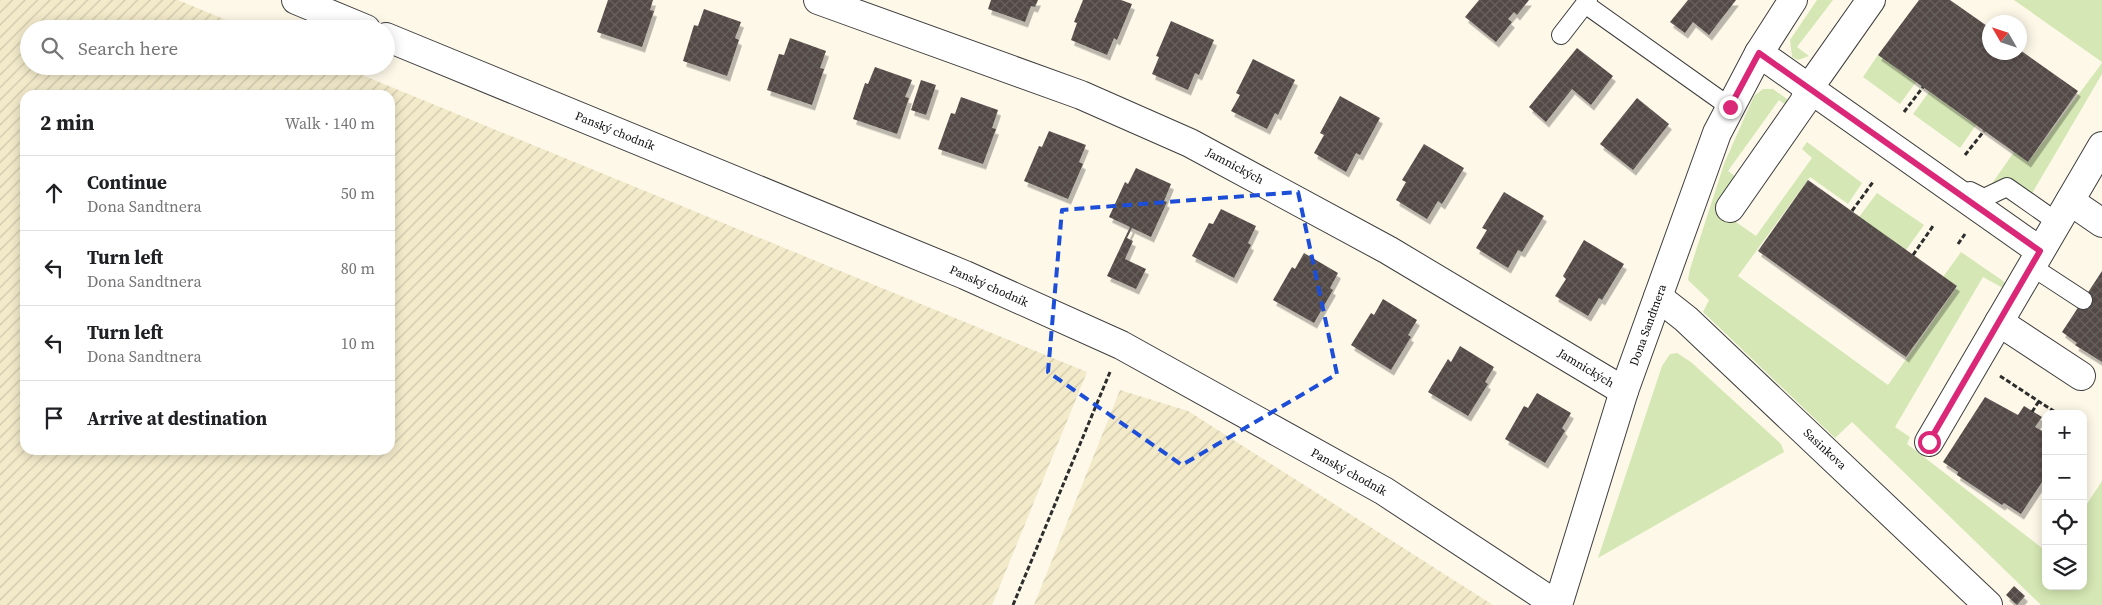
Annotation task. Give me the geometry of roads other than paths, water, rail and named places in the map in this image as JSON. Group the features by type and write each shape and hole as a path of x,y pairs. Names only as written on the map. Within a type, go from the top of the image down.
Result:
{"street":[{"path":"296,0 344,20"},
{"name":"Jamnických","path":"818,0 1081,95 1190,143 1388,250 1624,391"},
{"name":"Dona Sandtnera","path":"1558,605 1624,391 1717,134 1759,53 1792,0"},
{"path":"1730,208 1804,102 1809,88 1871,0"},
{"name":"Panský chodník","path":"395,41 965,275 1121,345 1384,491 1558,605"},
{"path":"1759,53 1809,88 2036,259"},
{"path":"1929,442 2102,146"},
{"path":"2063,211 2102,223"},
{"name":"Sasinkova","path":"1658,297 1693,326 1988,605"},
{"path":"1999,322 2081,376"}],"lane":[{"path":"1561,35 1587,2 1730,107"},
{"path":"1970,191 1984,198 2007,187 2063,211"},
{"path":"2036,259 2083,300"}]}
